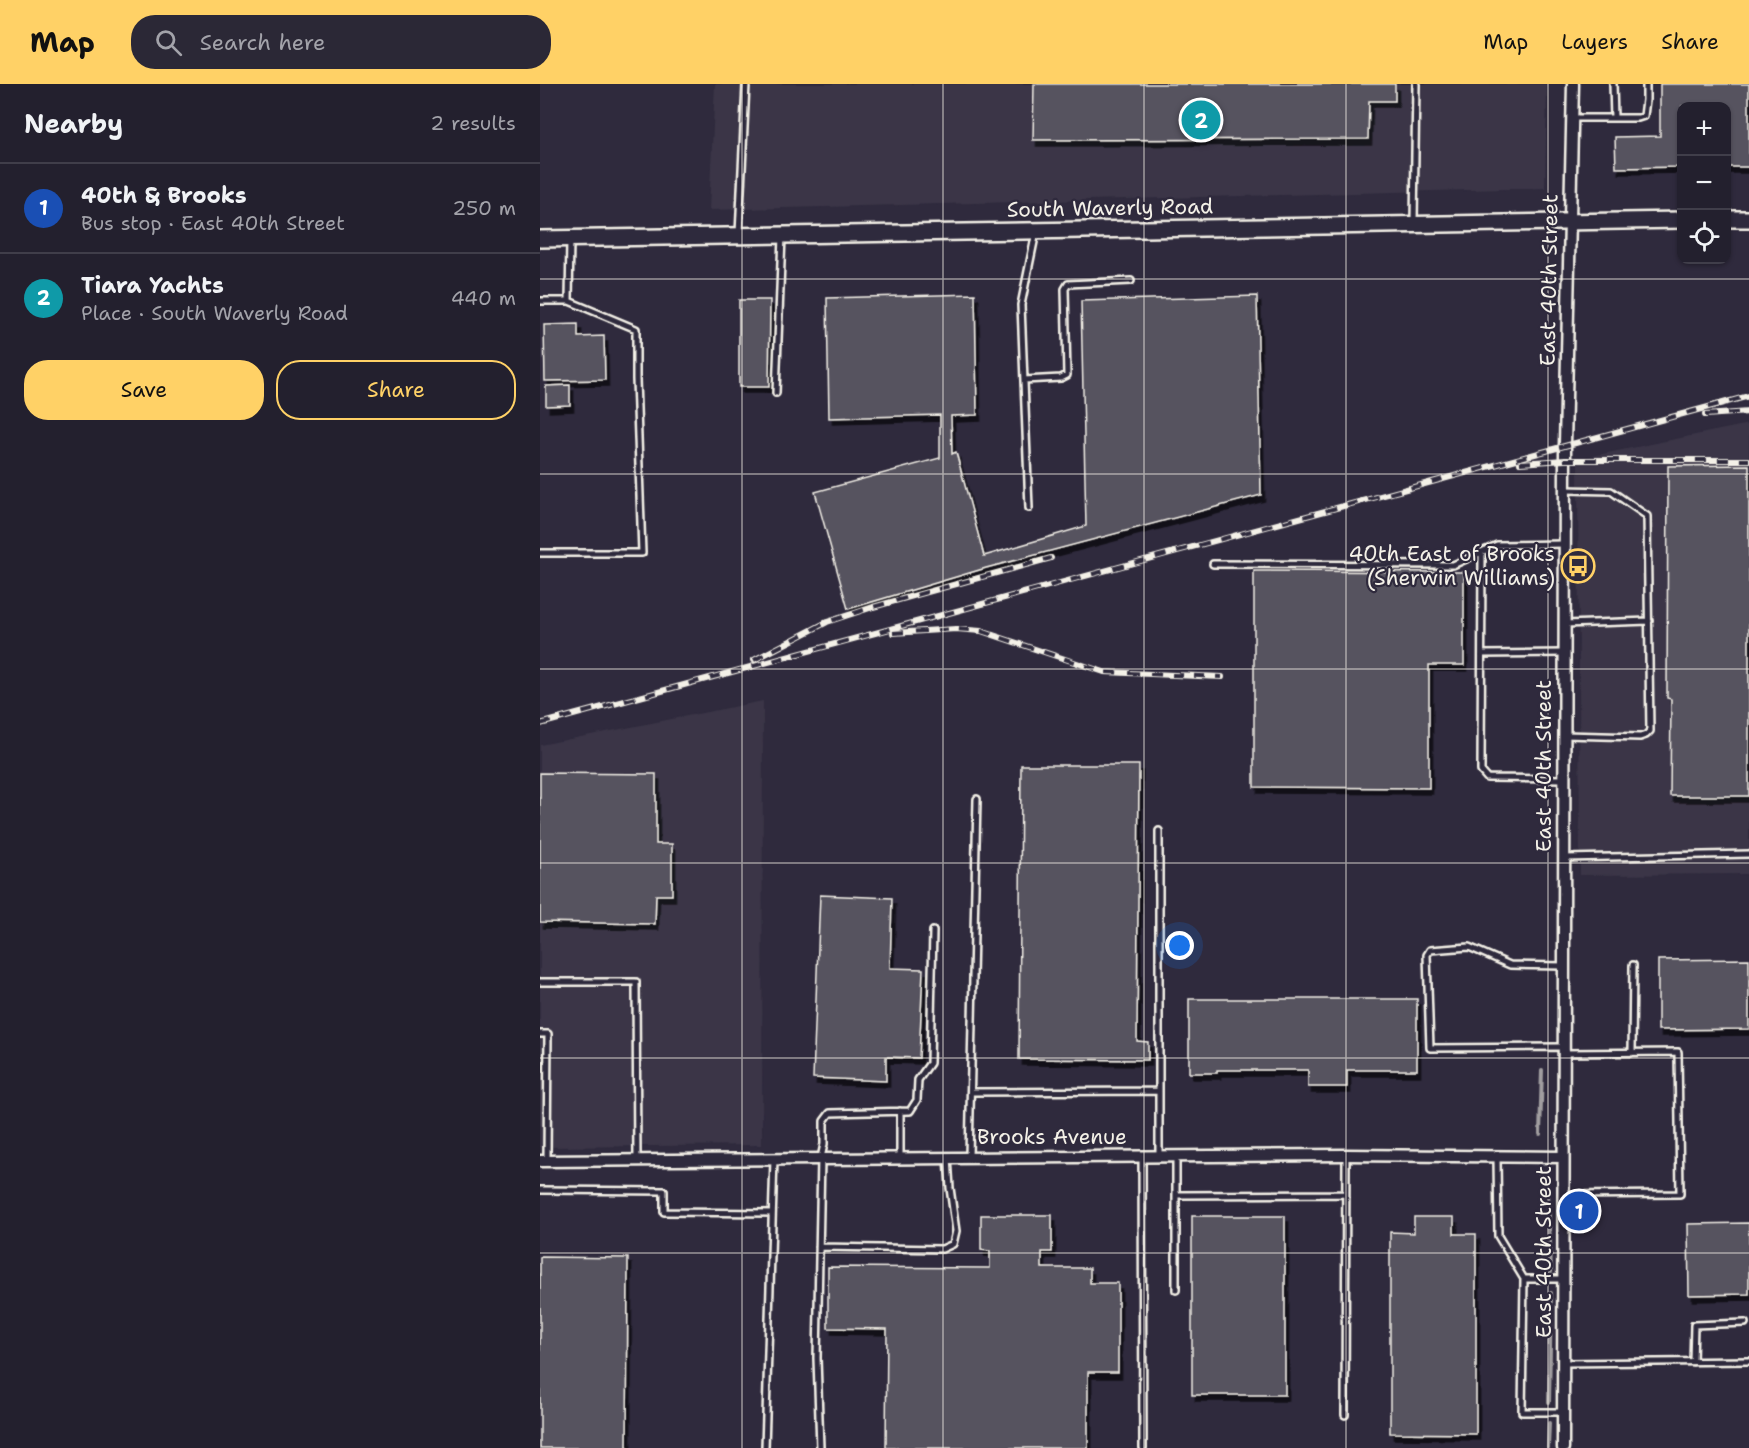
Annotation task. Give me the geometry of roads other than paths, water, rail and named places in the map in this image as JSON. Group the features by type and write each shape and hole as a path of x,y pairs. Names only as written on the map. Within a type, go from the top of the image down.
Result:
{"main road":[{"path":"1731,219 1749,219"},
{"name":"South Waverly Road","path":"540,239 1677,220"}],"street":[{"name":"East 40th Street","path":"1563,1448 1564,624 1573,84"},
{"name":"Brooks Avenue","path":"544,1160 1346,1155 1563,1157"}],"lane":[{"path":"739,236 746,84"},
{"path":"1414,224 1416,84"},
{"path":"1613,84 1614,118"},
{"path":"1572,118 1638,118 1644,116 1646,84"},
{"path":"1029,508 1021,305 1037,231"},
{"path":"776,393 782,235"},
{"path":"569,301 570,238"},
{"path":"1024,380 1061,378 1067,375 1065,289 1068,284 1131,281"},
{"path":"540,301 569,301 636,329 642,553 540,553"},
{"path":"1564,735 1646,735 1650,731 1647,516 1611,491 1565,490"},
{"path":"1214,564 1453,565 1497,545 1565,544"},
{"path":"1482,552 1483,775 1487,778 1564,779"},
{"path":"1564,624 1649,621"},
{"path":"1482,654 1565,653"},
{"path":"969,1157 977,799"},
{"path":"1159,831 1159,1156"},
{"path":"1563,858 1749,854"},
{"path":"820,1448 819,1247 824,1120 830,1113 910,1111 917,1100 918,1080 930,1063 933,931"},
{"path":"1564,966 1510,965 1469,947 1430,950 1427,955 1430,1048 1678,1052 1680,1194 1564,1194"},
{"path":"1632,1053 1633,965"},
{"path":"540,982 636,982 637,1160"},
{"path":"540,1034 548,1034 544,1160"},
{"path":"971,1092 1159,1091"},
{"path":"900,1111 900,1158"},
{"path":"1344,1415 1346,1155"},
{"path":"1142,1156 1143,1448"},
{"path":"1176,1156 1176,1290"},
{"path":"1497,1157 1498,1236 1524,1279 1522,1412 1563,1412"},
{"path":"819,1247 942,1249 953,1244 956,1230 948,1158"},
{"path":"765,1448 774,1159"},
{"path":"540,1190 664,1191 664,1212 772,1213"},
{"path":"1177,1195 1345,1194"},
{"path":"1524,1279 1563,1279"},
{"path":"1693,1362 1694,1325 1745,1323"},
{"path":"1563,1363 1749,1361"}],"waterway":[{"path":"1540,1134 1542,1070"},
{"path":"1539,1171 1548,1194 1551,1272"},
{"path":"1549,1402 1551,1293"},
{"path":"1548,1448 1549,1423"}],"railway":[{"path":"540,724 1749,396"},
{"path":"1705,415 1749,412"},
{"path":"1520,463 1565,460 1749,460"},
{"path":"754,660 827,622 1051,558"},
{"path":"893,633 956,629 981,631 1104,672 1222,677"}],"place":[{"name":"Tiara Yachts","path":"1201,120"},
{"name":"40th East of Brooks (Sherwin Williams)","path":"1578,566"},
{"name":"40th & Brooks","path":"1579,1211"}]}
